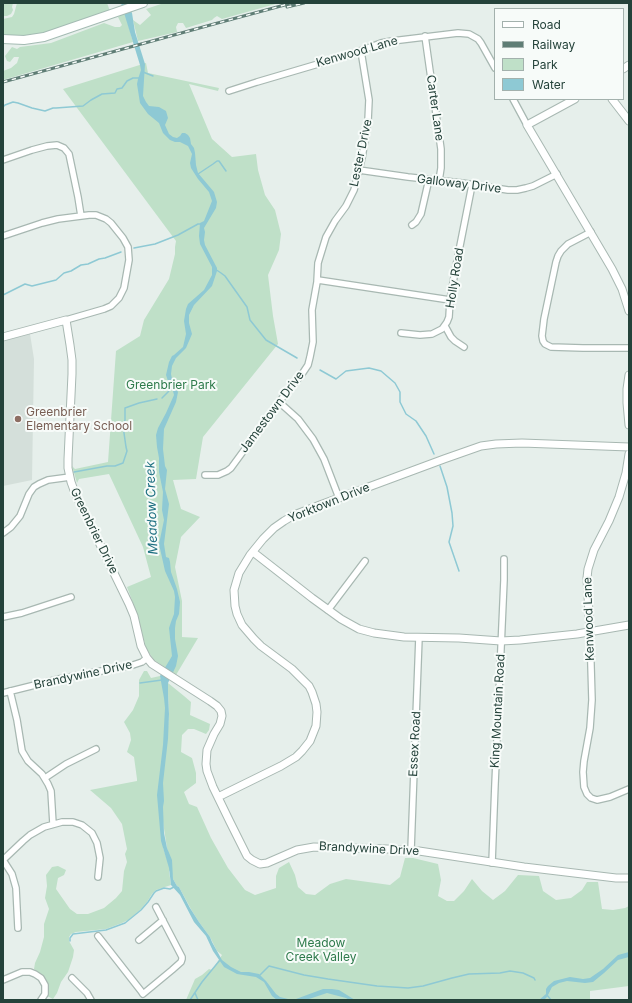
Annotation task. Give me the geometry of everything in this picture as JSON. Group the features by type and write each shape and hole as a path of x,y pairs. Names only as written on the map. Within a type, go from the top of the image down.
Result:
{"main road":[{"path":"3,39 24,40 44,38 143,3"}],"street":[{"name":"Kenwood Lane","path":"230,91 361,52 381,43 425,36 458,33 473,36 481,43 494,66"},
{"name":"Carter Lane","path":"425,36 441,149 442,160 440,180"},
{"name":"Lester Drive","path":"318,280 318,263 326,237 351,197 359,170 366,136 369,111 361,52"},
{"path":"514,100 617,278 629,311"},
{"path":"528,125 573,100"},
{"path":"613,100 629,121"},
{"path":"3,160 47,146 57,145 64,148 69,154 81,216"},
{"name":"Galloway Drive","path":"359,170 440,180 503,190 517,190 533,186 557,174"},
{"path":"412,225 421,214 429,179"},
{"name":"Holly Road","path":"445,326 449,317 450,300 472,185"},
{"path":"3,236 42,223 81,216 96,216 106,219 111,223 126,242 129,253 124,288 119,298 111,306 104,310 3,337"},
{"path":"591,232 568,244 558,256 544,319 542,338 545,344 551,347 629,348"},
{"path":"318,280 450,300"},
{"name":"Jamestown Drive","path":"205,476 223,473 231,468 308,365 313,342 312,310 318,280"},
{"name":"Greenbrier Drive","path":"66,320 72,360 68,460 70,477 75,493 129,604 134,616 141,646 147,658"},
{"path":"401,333 427,335 437,332 445,326 451,337 464,347"},
{"path":"629,375 627,403 629,425"},
{"path":"279,402 298,419 313,439 324,459 339,498"},
{"name":"Yorktown Drive","path":"218,797 296,757 310,741 316,726 316,704 309,686 292,669 254,639 242,625 237,614 234,599 236,582 242,566 267,535 294,515 481,446 522,443 629,447"},
{"name":"Kenwood Lane","path":"629,454 626,473 619,497 594,550 588,570 587,578 592,700 590,728 584,756 583,772 583,784 585,791 591,798 597,800 610,798 629,789"},
{"path":"3,533 11,527 20,516 29,494 34,487 48,480 70,477"},
{"path":"253,552 328,610 352,625 366,631 386,635 520,640 569,635 629,625"},
{"name":"King Mountain Road","path":"492,863 504,559"},
{"path":"328,610 365,561"},
{"path":"3,617 22,613 71,597"},
{"name":"Essex Road","path":"411,850 419,637"},
{"name":"Brandywine Drive","path":"3,693 59,679 133,665 142,662 147,658 154,665 210,700 221,712 222,716 220,724 210,743 206,757 207,771 247,856 260,864 267,863 297,850 314,847 348,847 411,850 492,863 616,878 629,878"},
{"path":"10,691 22,751 28,761 45,778 51,792 53,824"},
{"path":"45,778 66,764 96,749"},
{"path":"18,928 16,888 12,874 3,860 30,834 53,824 72,822 82,825 92,833 97,842 100,864 98,877"},
{"path":"98,936 141,991 143,997 181,962 182,959 156,907"},
{"path":"139,940 163,920"},
{"path":"3,980 22,972 30,972 34,974 41,978 45,985 45,994 41,1000"},
{"path":"72,978 91,1000"}],"shaded area":[{"name":"Greenbrier Elementary School","path":"30,334 34,359 32,480 3,486 3,341"}],"green space":[{"path":"3,3 13,3 13,10 11,14 7,16 3,16"},
{"path":"17,3 107,3 110,11 62,29 23,37 3,36 3,19 12,17"},
{"path":"164,3 279,3 222,19 217,16 212,20 186,28 183,23 178,23 176,27 177,32 138,41 133,20 140,25 151,15 146,9"},
{"path":"125,13 133,42 3,80 3,71 11,68 17,63 19,57 14,57 10,62 7,61 5,56 12,47 17,49 20,47 51,43 104,23 115,27 120,27 122,25 118,17"},
{"name":"Greenbrier Park","path":"146,63 148,73 219,88 218,91 189,84 212,139 232,157 256,154 258,170 265,195 275,210 281,234 279,250 268,275 278,344 203,437 196,479 173,480 181,509 200,517 181,537 175,567 182,601 182,637 198,638 176,675 154,660 146,648 136,611 127,587 151,577 143,547 109,474 79,479 77,483 72,466 75,469 108,462 116,351 140,336 144,320 169,279 175,254 176,241 63,89"},
{"name":"Meadow Creek Valley","path":"144,671 147,671 151,678 160,676 163,683 168,726 168,683 191,702 190,715 210,724 209,730 206,734 194,729 188,729 182,735 181,752 192,758 196,773 196,783 184,792 189,804 197,807 211,838 228,868 245,890 255,895 276,888 276,876 279,868 289,862 295,875 298,887 306,894 315,895 330,884 346,879 390,885 400,877 405,858 413,858 438,864 441,880 438,896 447,901 454,901 464,891 472,879 482,891 493,900 505,891 518,875 539,876 543,891 556,900 571,898 582,890 587,882 598,882 602,909 613,910 629,906 629,986 590,991 590,1000 186,1000 195,979 209,969 212,970 222,955 217,951 210,937 199,922 173,879 163,822 163,848 171,870 169,871 171,885 156,890 140,910 122,923 106,929 76,932 71,934 69,941 74,950 68,972 61,982 53,999 47,996 49,986 44,977 34,969 44,937 44,924 49,909 45,898 47,886 46,875 52,867 58,866 66,870 64,875 58,878 56,889 70,909 77,914 88,914 104,908 122,891 124,871 127,862 125,854 127,849 122,824 111,808 90,790 137,781 134,757 127,752 131,740 130,733 124,722 133,710 139,696 139,680"}],"water":[{"path":"121,3 127,3 132,13 135,32 145,64 143,96 149,106 159,107 166,111 168,118 165,125 169,134 177,138 182,133 188,135 194,148 198,173 214,192 217,202 216,208 204,228 204,240 217,271 212,286 194,305 189,315 189,323 192,334 186,348 176,358 172,366 171,374 173,384 178,392 176,402 164,429 163,449 165,466 167,470 165,489 169,504 164,544 166,557 169,558 171,572 180,602 179,614 175,628 178,656 176,666 168,683 168,739 163,783 164,833 167,848 172,860 173,879 190,908 210,937 222,960 231,967 241,972 259,974 280,997 296,999 323,989 332,989 339,990 355,1000 349,1000 327,993 306,1000 277,1000 272,996 264,982 256,977 237,974 224,967 213,951 206,936 194,922 180,895 171,885 169,868 161,841 157,795 163,745 165,708 160,676 172,656 169,628 174,614 175,597 174,591 165,571 159,544 164,520 162,510 163,492 159,472 156,435 174,395 166,375 172,356 183,347 186,334 184,321 186,309 188,304 204,290 212,275 212,267 200,244 199,236 200,223 204,221 212,201 209,192 191,168 190,163 192,154 188,146 180,142 170,140 163,133 159,123 148,114 140,103 137,84 141,70"},
{"path":"629,952 629,957 618,960 593,982 585,983 567,981 559,983 552,987 544,1000 539,1000 546,994 546,989 554,981 570,977 583,979 590,978 603,969 618,955"}],"waterway":[{"path":"143,72 153,76"},
{"path":"3,107 13,102 45,111 53,108 83,106 102,94 115,93 117,89 122,88 127,81 133,78 140,78"},
{"path":"198,174 217,161 219,161 226,171"},
{"path":"134,248 155,244 201,224"},
{"path":"3,295 25,284 32,286 56,280 64,273 81,265 88,264 121,252"},
{"path":"215,269 225,276 247,307 250,320 266,340 297,358"},
{"path":"320,370 336,379 346,371 369,368 381,371 395,383 400,392 400,402 406,414 416,421 426,436 434,454"},
{"path":"162,398 172,386"},
{"path":"74,472 115,466 123,463 127,451 123,426 125,420 125,408 157,399"},
{"path":"440,466 447,487 452,513 453,526 449,542 459,571"},
{"path":"140,683 162,680"},
{"path":"70,941 73,934 106,930 125,923 141,910 156,891 174,887"},
{"path":"190,1000 220,960"},
{"path":"260,975 269,966 304,975 328,979 377,986 408,988 423,986 469,974 500,973 510,971 523,973 534,978 535,980"},
{"path":"195,993 198,1000"},
{"name":"Meadow Creek","path":"547,995 551,1000"}],"railway":[{"path":"3,82 292,3"},
{"path":"287,7 304,3"}],"place":[{"name":"Greenbrier Elementary School","path":"18,419"}]}
